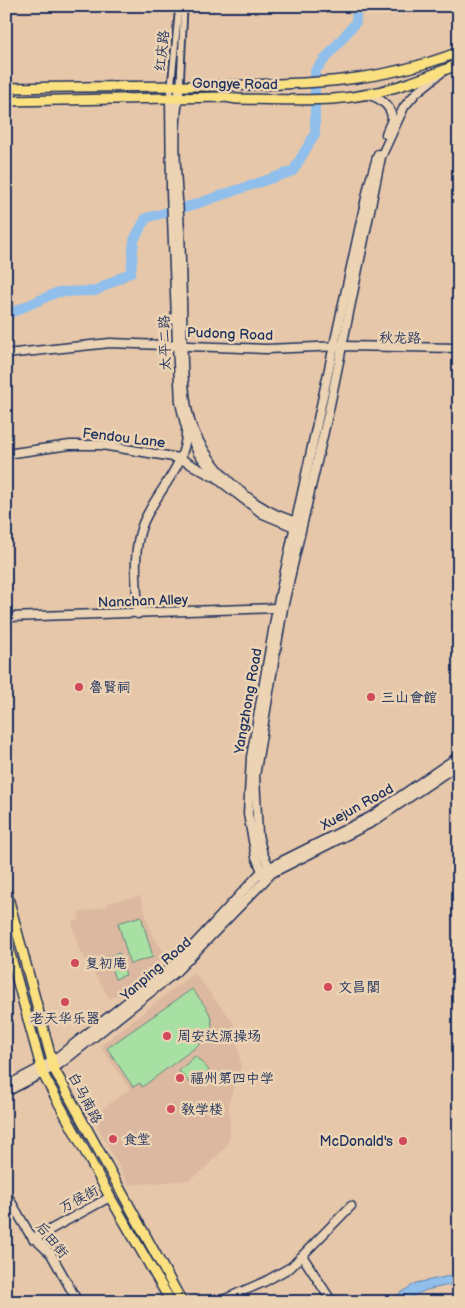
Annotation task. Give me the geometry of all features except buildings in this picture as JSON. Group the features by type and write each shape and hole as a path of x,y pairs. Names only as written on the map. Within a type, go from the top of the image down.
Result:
{"main road":[{"name":"Gongye Road","path":"6,88 324,83 392,73 425,65 459,52"},
{"name":"Gongye Road","path":"6,101 335,98 412,83 459,64"},
{"name":"白马南路","path":"6,890 53,1065 182,1302"},
{"path":"6,938 42,1072 110,1197 171,1302"}],"street":[{"name":"红庆路","path":"175,86 179,6"},
{"name":"红庆路","path":"175,86 184,6"},
{"path":"299,526 380,157 404,107 416,93 445,70"},
{"path":"174,98 175,86"},
{"path":"339,348 374,164 392,119 387,106 380,100 372,95 361,94"},
{"name":"太平二路","path":"174,98 171,192 176,215"},
{"name":"太平二路","path":"174,98 180,402 185,424 202,460 220,481 263,514 299,526"},
{"name":"Pudong Road","path":"6,354 100,343 180,344 252,348 339,348"},
{"name":"太平二路","path":"180,344 192,428 204,450 222,473 243,492 268,510 299,526"},
{"name":"秋龙路","path":"339,348 459,348"},
{"name":"秋龙路","path":"339,348 459,352"},
{"path":"138,614 136,564 139,536 147,514 179,458 186,437 185,424"},
{"name":"Fendou Lane","path":"6,454 86,444 132,449 179,458 220,481"},
{"name":"Yangzhong Road","path":"267,872 249,824 249,777 278,608 299,526"},
{"name":"Yangzhong Road","path":"267,872 257,826 256,768 299,526"},
{"name":"Nanchan Alley","path":"9,617 278,608"},
{"name":"Xuejun Road","path":"267,872 370,817 459,756"},
{"name":"Xuejun Road","path":"267,872 373,822 459,764"},
{"name":"Yanping Road","path":"42,1072 183,966 267,872"},
{"path":"6,1086 42,1072"},
{"path":"6,1092 42,1072"},
{"name":"后田街","path":"6,1193 34,1239 51,1254 78,1302"},
{"name":"万侯街","path":"34,1239 110,1197"},
{"path":"218,1302 280,1274 303,1257 320,1236 351,1206"},
{"path":"303,1257 332,1302"}],"shaded area":[{"path":"140,896 152,935 168,957 110,999 78,947 72,922 80,920 78,913 108,906 107,903"},
{"name":"福州第四中学","path":"194,973 234,1023 241,1066 229,1102 230,1139 223,1150 201,1172 189,1180 129,1185 99,1129 94,1115 130,1089 100,1046"}],"green space":[{"path":"141,916 153,957 130,964 118,923"},
{"path":"119,953 126,975 115,979 107,957"},
{"name":"周安达源操场","path":"192,989 209,1012 211,1018 211,1031 208,1038 142,1087 140,1083 133,1087 107,1048"},
{"path":"195,1056 209,1070 192,1085 179,1071"}],"water":[{"path":"459,1274 459,1283 426,1290 402,1302 386,1302 416,1283"}],"waterway":[{"path":"6,315 58,292 95,291 131,272 134,240 146,218 193,205 293,171 315,134 315,71 356,22 357,6"}],"place":[{"name":"魯賢祠","path":"79,687"},
{"name":"三山會館","path":"371,697"},
{"name":"复初庵","path":"75,963"},
{"name":"文昌閣","path":"328,987"},
{"name":"老天华乐器","path":"65,1002"},
{"name":"周安达源操场","path":"167,1036"},
{"name":"福州第四中学","path":"180,1078"},
{"name":"教学楼","path":"171,1109"},
{"name":"食堂","path":"113,1139"},
{"name":"McDonald's","path":"403,1141"}]}
